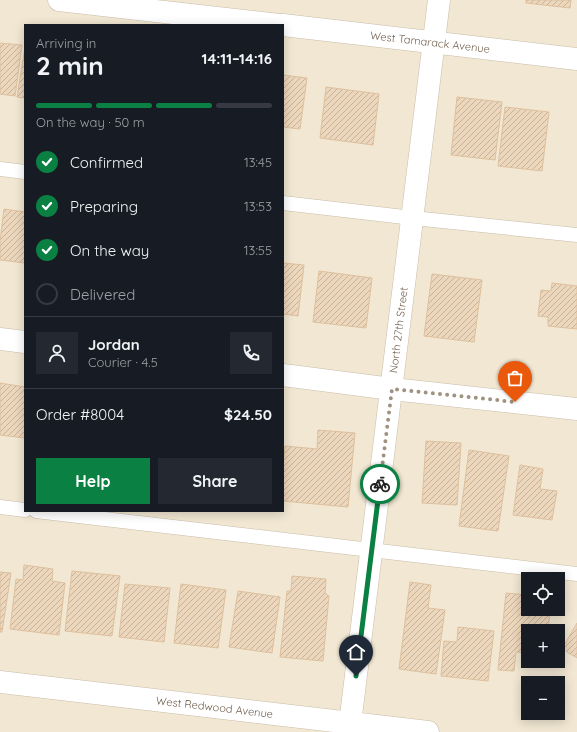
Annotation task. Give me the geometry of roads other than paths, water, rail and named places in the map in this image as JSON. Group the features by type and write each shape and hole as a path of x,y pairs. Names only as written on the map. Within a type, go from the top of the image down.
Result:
{"street":[{"path":"59,0 270,24"},
{"name":"North 27th Street","path":"349,728 439,0"},
{"name":"West Tamarack Avenue","path":"284,26 577,59"},
{"path":"0,339 24,342"},
{"path":"284,375 392,389 577,409"},
{"name":"West Redwood Avenue","path":"0,682 349,728 428,732"}],"lane":[{"path":"0,169 24,172"},
{"path":"284,203 577,235"},
{"path":"0,507 24,510"},
{"path":"45,512 577,574"}]}
